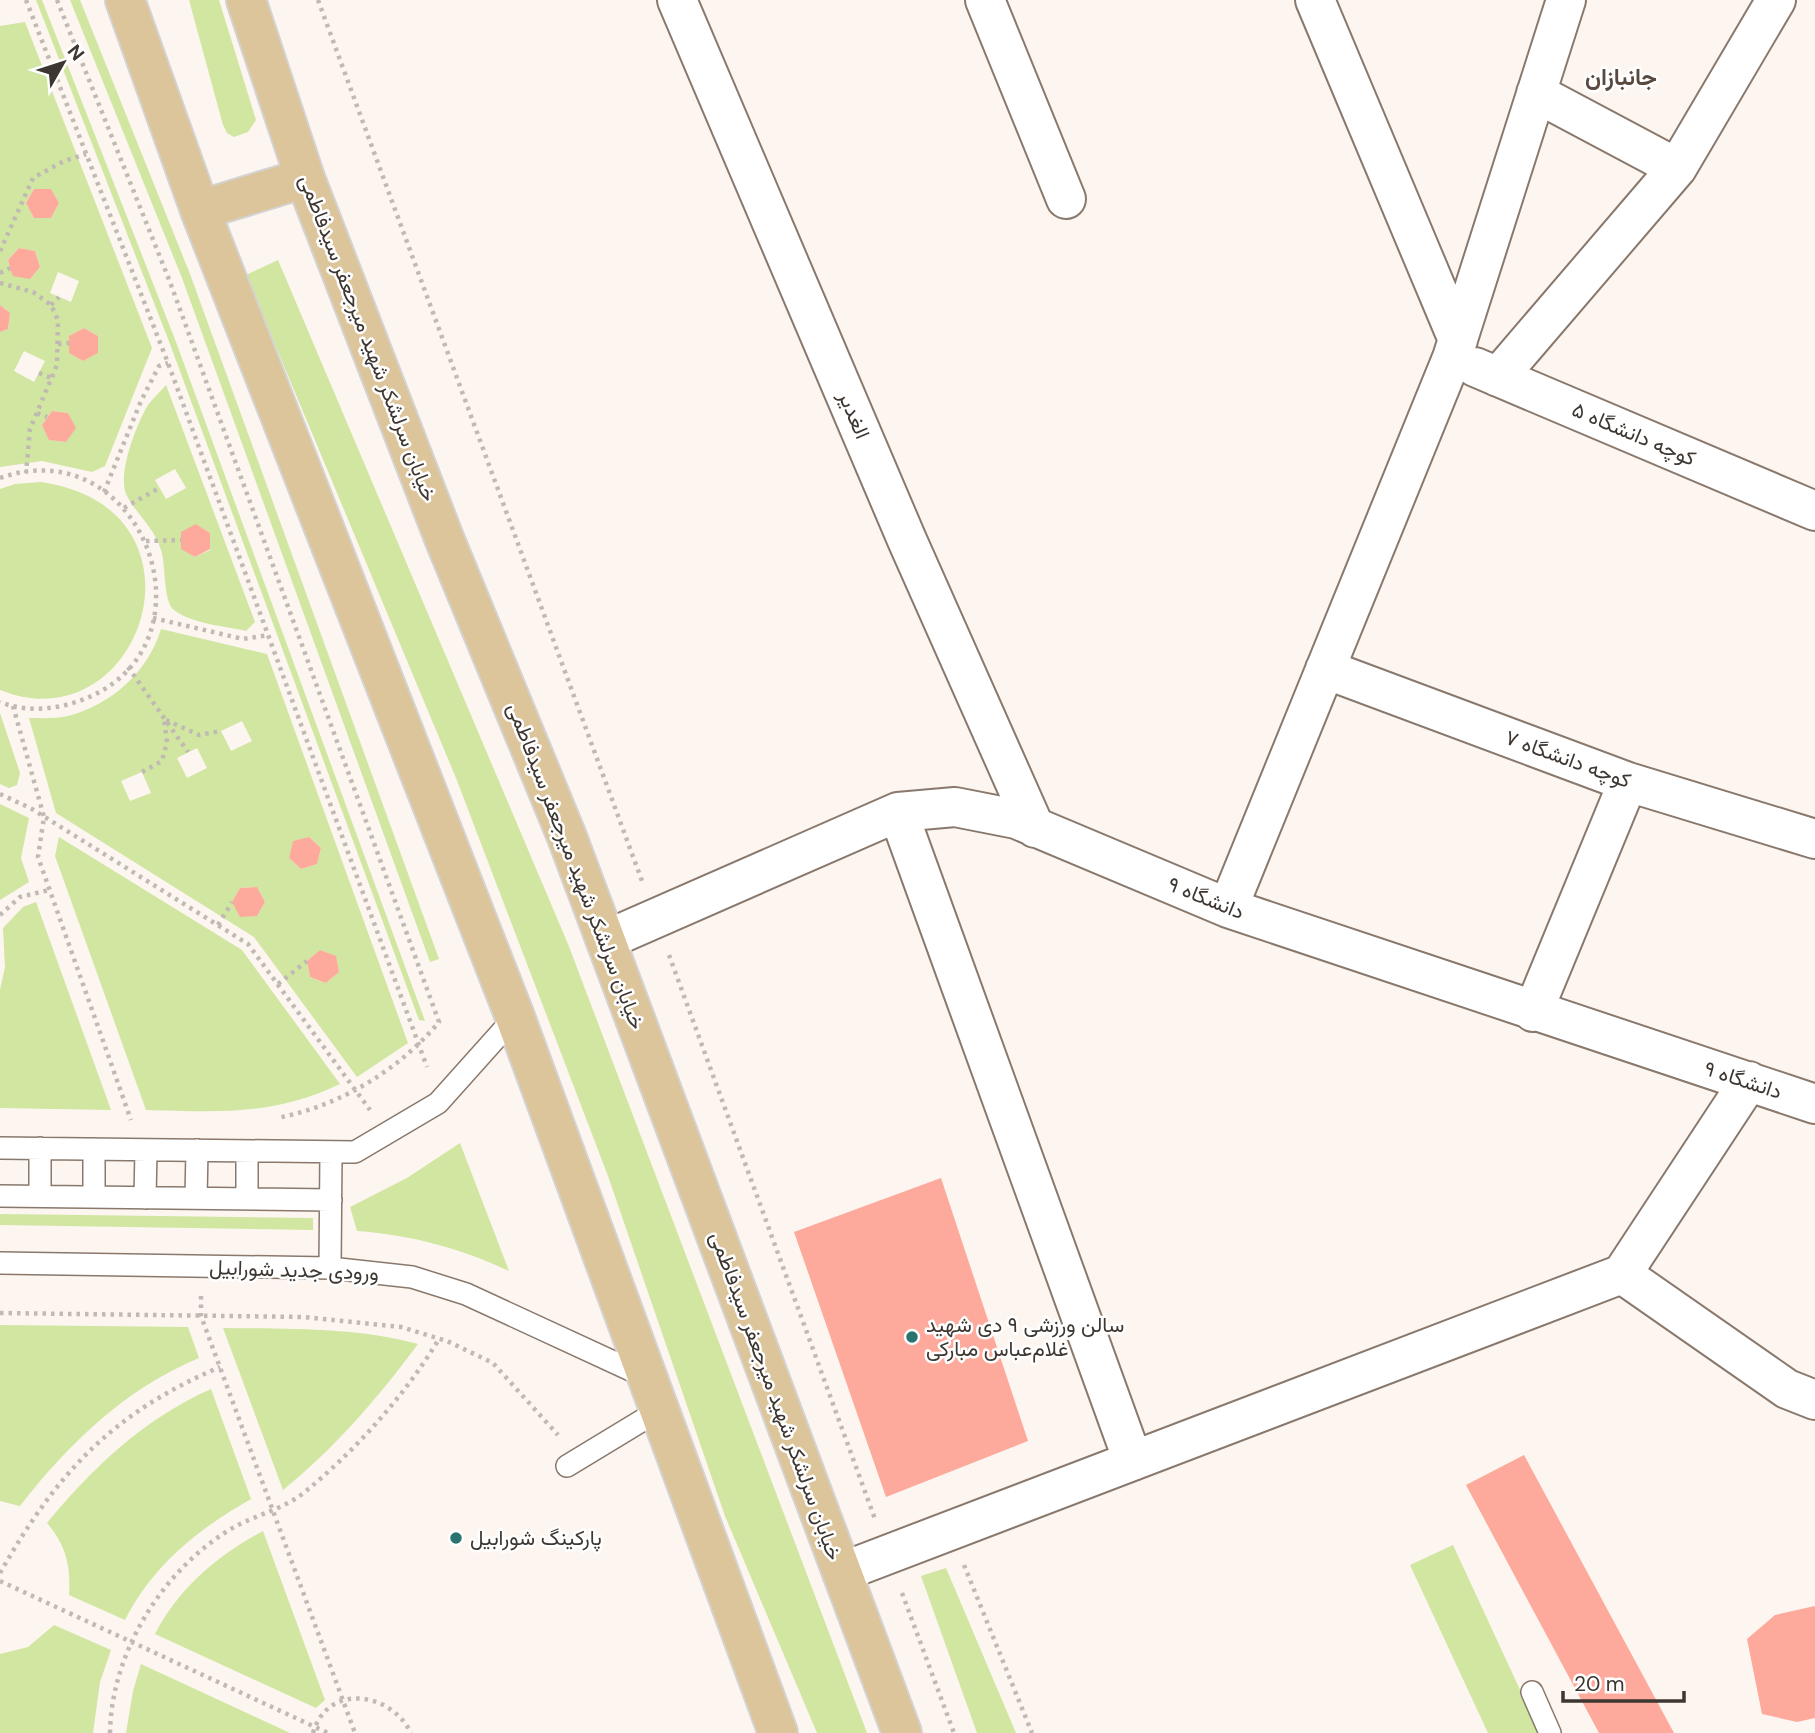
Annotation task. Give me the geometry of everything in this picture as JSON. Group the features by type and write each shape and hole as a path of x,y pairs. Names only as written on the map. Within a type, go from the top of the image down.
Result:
{"main road":[{"path":"125,0 200,210 515,1017 656,1394 778,1733"},
{"name":"خیابان سرلشکر شهید میرجعفر سیدفاطمی","path":"246,0 305,178 444,538 567,837 902,1733"},
{"path":"200,210 305,178"}],"street":[{"name":"الغدیر","path":"677,0 907,541 1035,828"},
{"path":"985,0 1066,199"},
{"path":"1315,0 1455,349"},
{"path":"1228,908 1455,349 1566,0"},
{"path":"1497,377 1677,168 1776,0"},
{"path":"1536,93 1677,168"},
{"name":"کوچه دانشگاه ۵","path":"1455,349 1497,377 1815,510"},
{"name":"کوچه دانشگاه ۷","path":"1325,669 1628,782 1815,839"},
{"path":"1533,1012 1628,782"},
{"name":"دانشگاه ۹","path":"606,940 898,812 954,807 1016,819 1228,908 1815,1104"},
{"path":"898,812 1133,1461"},
{"path":"842,1572 1622,1274 1749,1081"},
{"path":"1622,1274 1787,1389 1815,1400"}],"lane":[{"path":"0,1148 355,1152 438,1103 515,1017"},
{"path":"40,1148 40,1196"},
{"path":"94,1149 94,1197"},
{"path":"145,1198 146,1150"},
{"path":"196,1198 197,1150"},
{"path":"247,1151 247,1199"},
{"path":"330,1268 331,1152"},
{"path":"0,1196 331,1200"},
{"name":"ورودی جدید شورابیل","path":"0,1263 330,1268 384,1272 439,1284 656,1394"},
{"path":"573,1462 656,1394"},
{"path":"1532,1692 1550,1733"}],"path":[{"path":"26,0 168,363 424,1056"},
{"path":"57,0 170,282 439,1022 419,1046 389,1070 317,1107 273,1118"},
{"path":"318,0 954,1733"},
{"path":"0,251 33,178 43,170 86,154"},
{"path":"25,192 31,195"},
{"path":"0,273 10,268"},
{"path":"0,283 33,292 51,305 58,320 57,365 30,429 26,473"},
{"path":"51,305 59,297"},
{"path":"58,344 69,343"},
{"path":"104,492 141,401 159,366 168,363"},
{"path":"39,373 52,378"},
{"path":"37,413 47,418"},
{"path":"0,478 26,473 70,475 104,492 124,508 146,541 156,580 153,618 148,635 128,667 114,682 91,697 64,706 35,709 0,702"},
{"path":"124,508 159,488"},
{"path":"146,541 181,540"},
{"path":"153,618 243,639 269,635"},
{"path":"128,667 188,752"},
{"path":"13,706 44,817 37,857 132,1121"},
{"path":"164,719 200,735 221,731"},
{"path":"142,772 162,761 167,742 164,719"},
{"path":"0,794 44,817 248,944 361,1098"},
{"path":"0,915 20,897 49,890"},
{"path":"218,925 232,902"},
{"path":"278,984 307,961"},
{"path":"119,1121 145,1121"},
{"path":"200,1266 201,1316 355,1733"},
{"path":"0,1313 304,1317 378,1323 439,1339 493,1363 573,1462"},
{"path":"110,1733 116,1686 132,1642 161,1594 195,1556 225,1532 259,1514 274,1512 305,1492 353,1448 397,1398 439,1339"},
{"path":"0,1573 33,1515 68,1472 105,1436 145,1406 190,1380 220,1367"},
{"path":"950,1531 1032,1733"},
{"path":"0,1581 328,1733"},
{"path":"313,1733 326,1711 343,1701 375,1699 397,1712 410,1733"}],"green space":[{"path":"36,0 42,0 176,342 425,1021 419,1020 170,344"},
{"path":"70,0 80,0 190,274 439,959 430,962 182,278"},
{"path":"189,0 219,0 256,120 248,132 234,137 227,133 223,125"},
{"path":"25,22 152,348 105,466 92,472 42,461 0,467 0,332 8,329 10,313 0,305 0,26","holes":["34,189 51,189 59,203 51,218 34,218 26,203","19,248 35,251 40,267 30,279 10,268 8,260","58,272 79,281 71,302 50,293","84,328 98,336 98,353 83,361 69,353 69,336","24,351 45,361 34,382 14,371","52,411 68,413 75,428 66,442 50,440 42,425"]},
{"path":"278,260 568,944 867,1733 817,1733 725,1516 608,1176 456,778 246,275"},
{"path":"166,385 255,622 246,631 199,621 181,615 170,606 163,557 158,542 127,496 124,487 126,463 134,436 148,405","holes":["175,469 186,488 166,499 155,480","196,524 210,533 210,550 195,557 181,548"]},
{"path":"41,482 97,501 130,533 145,574 141,617 123,656 92,685 50,698 0,690 0,489 15,484"},
{"path":"161,629 267,654 408,1043 357,1077 254,937 56,813 29,718 63,717 99,704 137,673 155,645","holes":["242,721 252,741 231,751 221,731","197,748 207,768 187,778 177,758","142,772 151,793 130,801 121,781","309,837 321,848 317,864 301,869 289,858 293,842","257,887 265,902 257,916 240,916 232,902 240,888","320,950 335,956 339,972 326,983 310,977 307,961"]},
{"path":"0,713 20,773 17,785 9,788 0,784"},
{"path":"0,804 29,818 21,858 29,882 0,900"},
{"path":"59,837 242,950 340,1084 292,1102 268,1107 221,1111 146,1110 55,856"},
{"path":"36,902 111,1110 0,1108 0,990 5,967 3,928 23,907"},
{"path":"460,1143 509,1271 435,1244 357,1231 350,1207 407,1178"},
{"path":"0,1214 313,1218 313,1230 0,1225"},
{"path":"0,1325 188,1327 199,1358 147,1385 100,1420 58,1461 20,1506 0,1501"},
{"path":"223,1328 346,1332 418,1344 355,1422 283,1490"},
{"path":"211,1389 251,1499 195,1536 163,1565 136,1600 125,1620 69,1595 66,1556 59,1539 47,1523 121,1446 164,1415"},
{"path":"263,1531 325,1700 316,1708 155,1634 176,1602 201,1574 246,1540"},
{"path":"1453,1545 1540,1733 1488,1733 1410,1565"},
{"path":"946,1568 1016,1733 977,1733 921,1576"},
{"path":"54,1625 111,1650 100,1682 93,1733 0,1733 0,1654 28,1647"},
{"path":"141,1664 290,1733 126,1733"}],"building":[{"path":"34,189 51,189 59,203 51,218 34,218 26,203"},
{"path":"19,248 35,251 40,267 30,279 13,276 10,268 8,260"},
{"path":"0,305 10,313 8,329 0,332"},
{"path":"84,328 98,336 98,353 83,361 69,353 69,336"},
{"path":"52,411 68,413 76,428 66,442 49,440 42,425"},
{"path":"196,524 210,533 210,549 195,557 181,549 181,532"},
{"path":"309,837 321,848 317,864 301,869 289,858 293,841"},
{"path":"257,887 265,902 257,916 240,917 232,902 240,888"},
{"path":"320,950 336,956 339,972 326,983 310,977 307,961"},
{"name":"سالن ورزشی ۹ دی شهید غلام‌عباس مبارکی","path":"941,1178 1028,1441 886,1497 794,1232"},
{"path":"1524,1455 1674,1733 1599,1733 1466,1485"},
{"path":"1815,1606 1815,1718 1797,1722 1762,1714 1747,1639 1775,1615"}],"place":[{"name":"سالن ورزشی ۹ دی شهید غلام‌عباس مبارکی","path":"912,1337"},
{"name":"پارکینگ شورابیل","path":"456,1538"}],"district":[{"name":"جانبازان","path":"1621,77"}]}
